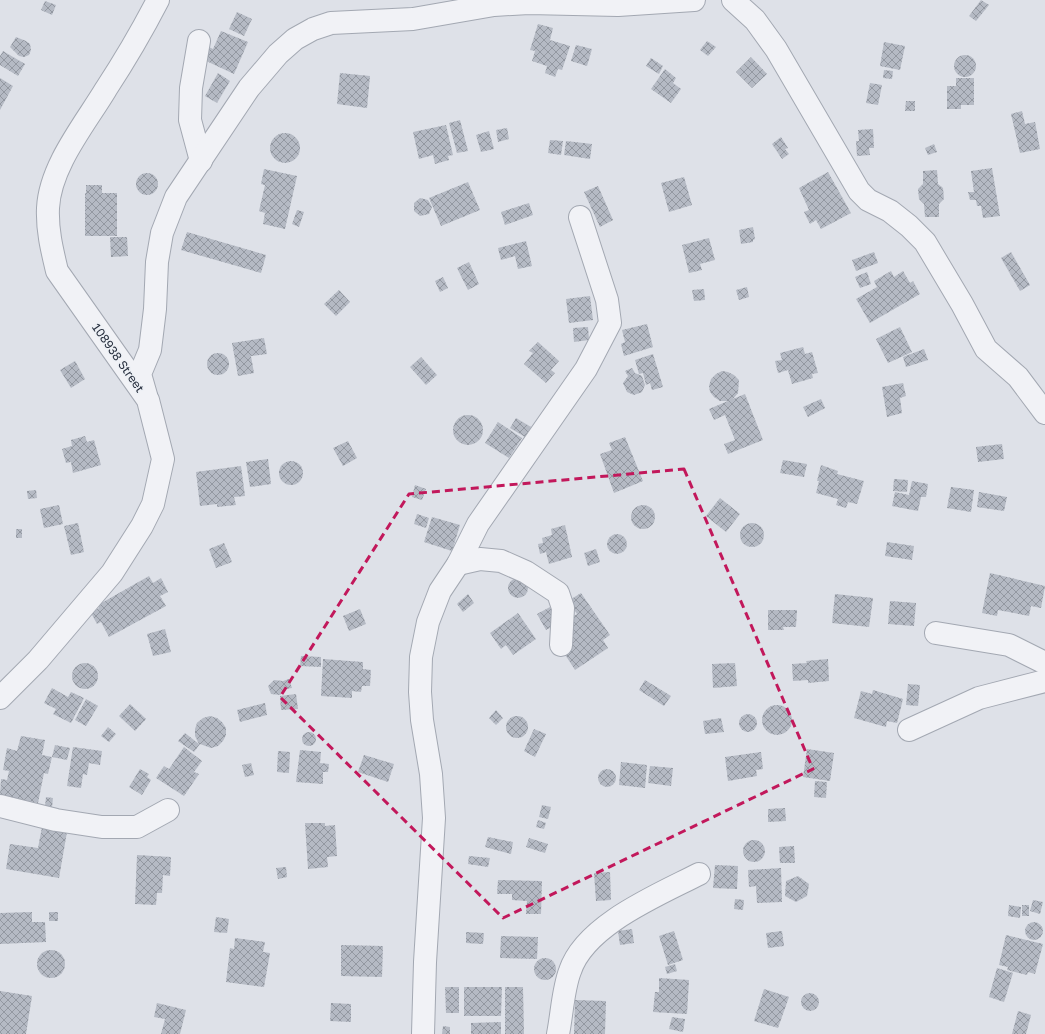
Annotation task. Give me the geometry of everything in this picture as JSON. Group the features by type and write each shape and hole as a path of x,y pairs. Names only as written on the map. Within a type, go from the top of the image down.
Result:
{"street":[{"name":"108938 Street","path":"0,698 38,660 112,573 154,504 163,459 148,400 57,271 50,246 48,208 56,173 75,138 144,27 158,0"},
{"path":"148,400 140,374 150,350 156,309 157,262 162,233 176,197 249,88 278,54 296,39 313,29 332,23 394,10 413,19 494,5 563,2 618,5 694,0"},
{"path":"733,0 754,20 776,49 859,191 868,200 890,211 909,226 924,242 986,349 1018,377 1045,413"},
{"path":"199,41 191,88 190,120 201,161"},
{"path":"424,1034 425,962 434,818 431,774 422,720 420,692 422,657 428,622 440,591 458,564 478,524 586,369 610,322 606,300 580,217"},
{"path":"458,564 480,559 501,561 526,572 558,593 563,608 561,645"},
{"path":"936,632 1009,645 1045,663"},
{"path":"909,730 980,698 1045,681"},
{"path":"0,806 56,820 102,827 137,827 168,810"},
{"path":"558,1034 570,971 582,948 608,924 699,874"}],"highlighted area":[{"path":"684,469 813,769 503,918 280,697 409,494"}],"building":[{"path":"981,0 989,5 976,21 969,16"},
{"path":"45,1 56,5 52,15 41,10"},
{"path":"237,12 252,19 244,36 229,29"},
{"path":"538,24 553,28 550,40 570,46 562,70 558,69 555,77 545,73 547,66 532,61 535,51 530,50"},
{"path":"221,31 248,42 234,74 202,59 207,46 213,49"},
{"path":"16,37 30,44 31,50 29,55 24,57 19,56 10,47"},
{"path":"707,41 716,47 708,56 700,50"},
{"path":"884,42 905,46 900,70 880,66"},
{"path":"576,45 592,49 587,66 571,61"},
{"path":"3,51 25,64 18,76 0,65 0,56"},
{"path":"965,55 973,58 976,66 973,74 965,77 957,74 954,66 957,58"},
{"path":"751,57 767,74 752,88 736,72"},
{"path":"651,58 663,66 659,74 646,66"},
{"path":"665,69 676,78 673,83 681,89 671,103 651,89"},
{"path":"884,70 893,71 892,79 883,78"},
{"path":"218,73 230,81 217,103 205,96"},
{"path":"340,73 370,76 367,108 337,104"},
{"path":"0,78 13,86 0,110"},
{"path":"956,78 974,78 974,105 961,105 961,109 947,109 947,86 956,86"},
{"path":"870,83 882,85 878,105 866,103"},
{"path":"906,101 915,101 915,111 905,111"},
{"path":"1022,111 1025,124 1035,122 1040,149 1020,153 1011,114"},
{"path":"460,120 468,151 457,153 449,123"},
{"path":"446,125 453,155 448,156 449,160 435,164 433,155 419,159 413,132"},
{"path":"507,128 509,139 498,142 496,130"},
{"path":"873,129 874,148 869,148 870,155 857,156 856,141 859,141 858,130"},
{"path":"489,131 494,149 481,152 476,135"},
{"path":"285,133 295,138 300,148 295,158 285,163 275,158 270,148 275,138"},
{"path":"781,137 788,148 785,149 789,154 782,159 772,144"},
{"path":"550,140 563,141 561,155 548,153"},
{"path":"566,141 592,144 590,159 564,155"},
{"path":"934,144 937,152 928,155 925,148"},
{"path":"992,168 1000,216 983,218 981,206 977,206 976,200 970,200 968,192 974,192 971,171"},
{"path":"264,169 297,176 285,229 263,224 265,213 259,211 265,185 261,184"},
{"path":"937,170 938,184 943,188 944,199 939,204 939,217 925,217 924,204 919,199 918,189 923,184 923,171"},
{"path":"828,172 851,213 821,229 816,220 810,224 804,212 809,210 799,188"},
{"path":"143,173 151,173 158,180 158,188 151,195 143,195 136,188 136,180"},
{"path":"684,177 692,205 669,212 661,183"},
{"path":"468,182 480,210 441,226 429,198"},
{"path":"86,185 102,185 102,193 117,193 117,236 85,236"},
{"path":"598,186 613,220 600,227 584,192"},
{"path":"420,198 428,200 432,207 429,214 420,216 414,211 414,203"},
{"path":"529,203 533,215 505,225 501,212"},
{"path":"297,210 304,212 299,227 292,224"},
{"path":"753,227 755,239 753,242 741,244 739,230"},
{"path":"187,232 266,255 261,273 181,250"},
{"path":"110,237 127,237 128,256 111,257"},
{"path":"709,238 715,260 700,264 702,270 689,273 682,245"},
{"path":"526,241 532,266 518,269 515,256 501,260 498,248"},
{"path":"874,252 878,263 856,271 852,260"},
{"path":"1011,252 1030,285 1020,291 1001,258"},
{"path":"469,262 479,284 468,290 457,268"},
{"path":"891,271 894,277 903,271 910,283 913,281 920,294 870,323 856,299 877,287 874,281"},
{"path":"867,272 871,284 860,288 855,277"},
{"path":"443,277 448,288 440,292 435,281"},
{"path":"747,287 749,297 739,300 736,290"},
{"path":"704,289 705,300 694,301 692,290"},
{"path":"339,290 350,302 336,316 324,304"},
{"path":"590,296 593,320 569,323 566,299"},
{"path":"647,324 653,347 624,356 621,344 625,342 622,330"},
{"path":"588,327 589,340 574,342 573,328"},
{"path":"900,327 912,352 888,363 876,339"},
{"path":"264,338 267,354 251,356 254,373 238,376 232,343"},
{"path":"538,342 559,361 551,370 555,373 546,383 524,364 533,353 529,351"},
{"path":"803,347 805,354 812,352 818,373 812,374 813,378 792,384 788,370 778,373 775,361 782,360 780,353"},
{"path":"924,349 928,360 906,367 903,357"},
{"path":"218,353 226,356 229,364 226,372 218,375 210,372 207,364 210,356"},
{"path":"653,354 663,387 652,390 650,383 646,385 643,373 639,374 635,360"},
{"path":"421,357 437,375 426,385 410,367"},
{"path":"75,361 85,379 71,388 60,370"},
{"path":"632,368 635,373 642,376 645,385 642,392 634,395 627,392 623,383 628,376 625,371"},
{"path":"722,371 734,375 739,380 738,393 733,399 745,394 763,440 728,454 724,444 735,440 725,415 714,420 709,409 728,401 720,401 710,392 709,386 711,379"},
{"path":"903,383 906,396 900,398 902,413 887,417 882,387"},
{"path":"821,399 825,408 808,417 803,407"},
{"path":"468,415 479,419 483,430 479,441 468,445 457,441 453,430 457,419"},
{"path":"516,418 531,427 525,437 510,428"},
{"path":"498,422 522,438 509,458 485,443"},
{"path":"85,436 87,442 94,440 101,465 73,473 71,462 66,463 62,449 72,446 71,440"},
{"path":"625,437 643,481 614,493 600,454 612,450 609,443"},
{"path":"348,441 357,458 343,466 333,448"},
{"path":"1002,444 1004,459 978,462 976,447"},
{"path":"268,459 271,484 250,487 246,462"},
{"path":"783,460 807,464 804,477 780,473"},
{"path":"291,461 300,464 303,473 300,482 291,485 282,482 279,473 282,464"},
{"path":"821,465 838,471 837,474 864,481 857,504 848,502 846,508 836,505 838,499 816,493"},
{"path":"241,466 245,496 234,497 236,505 217,507 217,504 200,506 196,472"},
{"path":"894,479 908,480 907,492 893,491"},
{"path":"912,481 928,484 926,497 921,497 918,511 892,506 895,492 909,495"},
{"path":"415,485 426,489 422,500 412,497"},
{"path":"951,487 974,490 971,512 947,508"},
{"path":"36,490 37,498 28,499 27,491"},
{"path":"979,492 1007,497 1004,511 977,507"},
{"path":"720,498 740,514 726,532 706,516"},
{"path":"59,505 63,524 44,528 40,509"},
{"path":"643,505 652,508 655,517 652,526 643,529 634,526 631,517 634,508"},
{"path":"417,514 429,518 426,528 414,524"},
{"path":"432,517 460,525 452,551 424,542"},
{"path":"78,523 84,552 71,555 64,526"},
{"path":"752,523 760,527 764,535 760,543 752,547 744,543 740,535 744,527"},
{"path":"565,525 572,557 549,564 546,552 540,554 538,544 543,543 542,538 552,535 551,529"},
{"path":"16,529 22,529 22,538 16,538"},
{"path":"617,534 624,537 627,544 624,551 617,554 610,551 607,544 610,537"},
{"path":"887,542 914,546 912,560 885,556"},
{"path":"224,543 232,562 216,568 209,549"},
{"path":"596,549 600,562 588,566 584,553"},
{"path":"990,573 1045,586 1041,608 1031,606 1029,616 998,610 997,616 982,613"},
{"path":"149,576 153,583 161,578 168,592 160,596 166,606 109,637 101,622 97,624 91,613 99,608 98,605"},
{"path":"518,578 525,581 528,588 525,595 518,598 511,595 508,588 511,581"},
{"path":"581,593 610,635 603,640 608,648 575,670 564,653 568,645 573,642 569,636 573,634 568,626 574,622 571,618 577,614 568,601"},
{"path":"468,594 474,603 463,612 457,604"},
{"path":"835,594 873,598 869,627 832,623"},
{"path":"890,601 916,603 914,626 888,624"},
{"path":"550,607 558,623 546,630 537,614"},
{"path":"360,609 366,624 349,631 343,616"},
{"path":"768,610 797,610 796,627 783,627 784,630 768,630"},
{"path":"518,613 536,639 513,655 506,645 501,649 490,633"},
{"path":"165,629 171,652 153,656 147,634"},
{"path":"301,656 321,657 321,667 300,666"},
{"path":"323,659 363,662 363,669 371,670 370,686 362,686 361,692 352,691 352,698 321,696"},
{"path":"828,659 829,681 808,683 808,680 793,681 792,664"},
{"path":"85,663 95,666 98,676 95,686 85,689 75,686 72,676 75,666"},
{"path":"735,663 737,686 713,688 712,664"},
{"path":"289,679 292,688 286,689 280,695 271,694 268,686 274,680 283,681"},
{"path":"645,680 671,696 664,706 639,690"},
{"path":"908,684 920,685 918,706 906,705"},
{"path":"52,688 68,697 71,692 84,698 71,723 53,714 56,709 44,703"},
{"path":"873,690 903,699 897,723 887,721 886,727 854,718 861,691 872,694"},
{"path":"296,694 298,709 281,710 280,696"},
{"path":"86,699 98,706 86,726 75,720"},
{"path":"265,703 267,715 240,722 237,710"},
{"path":"130,704 146,719 135,731 119,716"},
{"path":"777,705 783,706 791,714 791,726 783,734 777,735 771,734 763,726 762,720 763,714 771,706"},
{"path":"496,710 503,718 496,725 489,718"},
{"path":"748,714 754,717 757,723 754,729 748,732 742,729 739,723 742,717"},
{"path":"210,716 217,718 226,728 226,735 218,746 211,748 200,744 194,752 178,741 185,733 199,744 195,736 197,723 203,718"},
{"path":"517,716 525,719 528,727 525,735 517,738 509,735 506,727 509,719"},
{"path":"721,718 724,732 705,734 703,721"},
{"path":"108,727 116,734 109,742 101,736"},
{"path":"534,729 546,734 535,757 524,751"},
{"path":"306,732 312,732 316,736 316,742 312,746 306,746 302,742 302,736"},
{"path":"21,736 45,740 42,755 52,757 48,774 44,773 38,803 0,795 1,779 7,780 9,771 3,770 7,748 17,751"},
{"path":"55,745 70,748 67,760 52,757"},
{"path":"73,747 102,751 100,765 89,763 87,775 83,774 81,788 67,786"},
{"path":"184,747 202,761 194,772 199,774 184,796 156,778 164,766 169,769"},
{"path":"807,749 834,753 830,781 803,777"},
{"path":"300,750 321,752 320,763 329,764 328,772 323,772 323,784 296,782"},
{"path":"278,751 290,752 289,773 277,772"},
{"path":"761,752 763,769 756,770 757,776 728,781 725,757"},
{"path":"364,755 394,764 388,782 358,772"},
{"path":"621,762 647,765 645,788 619,785"},
{"path":"251,763 254,775 245,777 242,765"},
{"path":"650,766 673,768 671,786 648,783"},
{"path":"140,769 149,774 147,777 151,780 142,795 129,787"},
{"path":"607,769 613,772 616,778 613,784 607,787 601,784 598,778 601,772"},
{"path":"815,781 827,782 826,798 814,797"},
{"path":"46,797 53,798 52,807 45,806"},
{"path":"542,805 551,807 548,819 539,817"},
{"path":"785,808 786,821 768,822 768,809"},
{"path":"538,820 546,823 544,829 536,827"},
{"path":"305,823 325,823 325,826 335,825 337,856 327,857 328,867 308,869"},
{"path":"42,827 67,832 59,878 6,869 10,844 38,848"},
{"path":"488,837 513,842 511,854 485,847"},
{"path":"529,838 548,844 545,853 526,847"},
{"path":"754,840 758,841 764,847 764,855 758,861 754,862 750,861 744,855 743,851 744,847 750,841"},
{"path":"794,846 795,863 780,863 779,847"},
{"path":"137,855 171,857 170,876 163,875 162,893 157,893 156,905 135,904"},
{"path":"469,856 490,858 488,867 468,864"},
{"path":"715,865 738,866 737,889 713,888"},
{"path":"286,867 287,877 278,879 276,868"},
{"path":"781,868 782,902 757,903 756,886 749,887 748,870"},
{"path":"610,872 611,900 596,901 594,873"},
{"path":"798,876 809,884 807,896 796,902 785,896 786,881"},
{"path":"498,880 542,881 541,914 526,914 527,901 512,900 512,894 497,894"},
{"path":"735,899 744,900 743,910 734,909"},
{"path":"1033,900 1043,902 1040,914 1030,911"},
{"path":"1009,905 1021,907 1020,918 1008,916"},
{"path":"1022,905 1029,905 1029,916 1022,916"},
{"path":"32,912 32,922 45,922 46,942 0,944 0,913"},
{"path":"49,912 58,912 58,921 49,921"},
{"path":"216,917 229,919 227,933 214,932"},
{"path":"1034,922 1040,925 1043,931 1040,937 1034,940 1028,937 1025,931 1028,925"},
{"path":"632,929 634,943 620,945 618,931"},
{"path":"674,931 683,960 668,965 659,936"},
{"path":"782,931 784,946 768,948 766,933"},
{"path":"466,932 484,933 483,944 466,943"},
{"path":"1006,935 1043,944 1035,974 1028,972 1027,975 1007,970 1008,967 999,965"},
{"path":"501,936 538,937 537,959 500,958"},
{"path":"235,938 265,942 263,952 270,953 264,987 226,982 230,948 234,949"},
{"path":"341,945 383,946 382,977 341,976"},
{"path":"51,950 61,954 65,964 61,974 51,978 41,974 37,964 41,954"},
{"path":"545,958 553,961 556,969 553,977 545,980 537,977 534,969 537,961"},
{"path":"675,964 677,971 667,974 665,967"},
{"path":"997,968 1013,973 1004,1002 989,997"},
{"path":"659,978 689,980 687,1014 653,1012 655,992 659,992"},
{"path":"445,987 459,987 459,1013 446,1013"},
{"path":"464,987 502,987 501,1016 464,1016"},
{"path":"505,987 523,987 524,1034 505,1034"},
{"path":"764,989 789,997 778,1028 754,1021"},
{"path":"0,991 32,996 26,1034 0,1034"},
{"path":"806,993 814,993 819,998 817,1009 814,1011 806,1011 801,1006 801,998"},
{"path":"575,1000 606,1001 605,1034 574,1034"},
{"path":"157,1003 186,1010 180,1034 161,1034 165,1019 154,1017"},
{"path":"331,1003 351,1004 351,1022 330,1021"},
{"path":"1018,1011 1031,1015 1026,1034 1012,1034"},
{"path":"672,1017 685,1019 683,1032 669,1029"},
{"path":"501,1022 501,1034 471,1034 471,1023"},
{"path":"443,1026 450,1027 450,1034 442,1034"}]}
